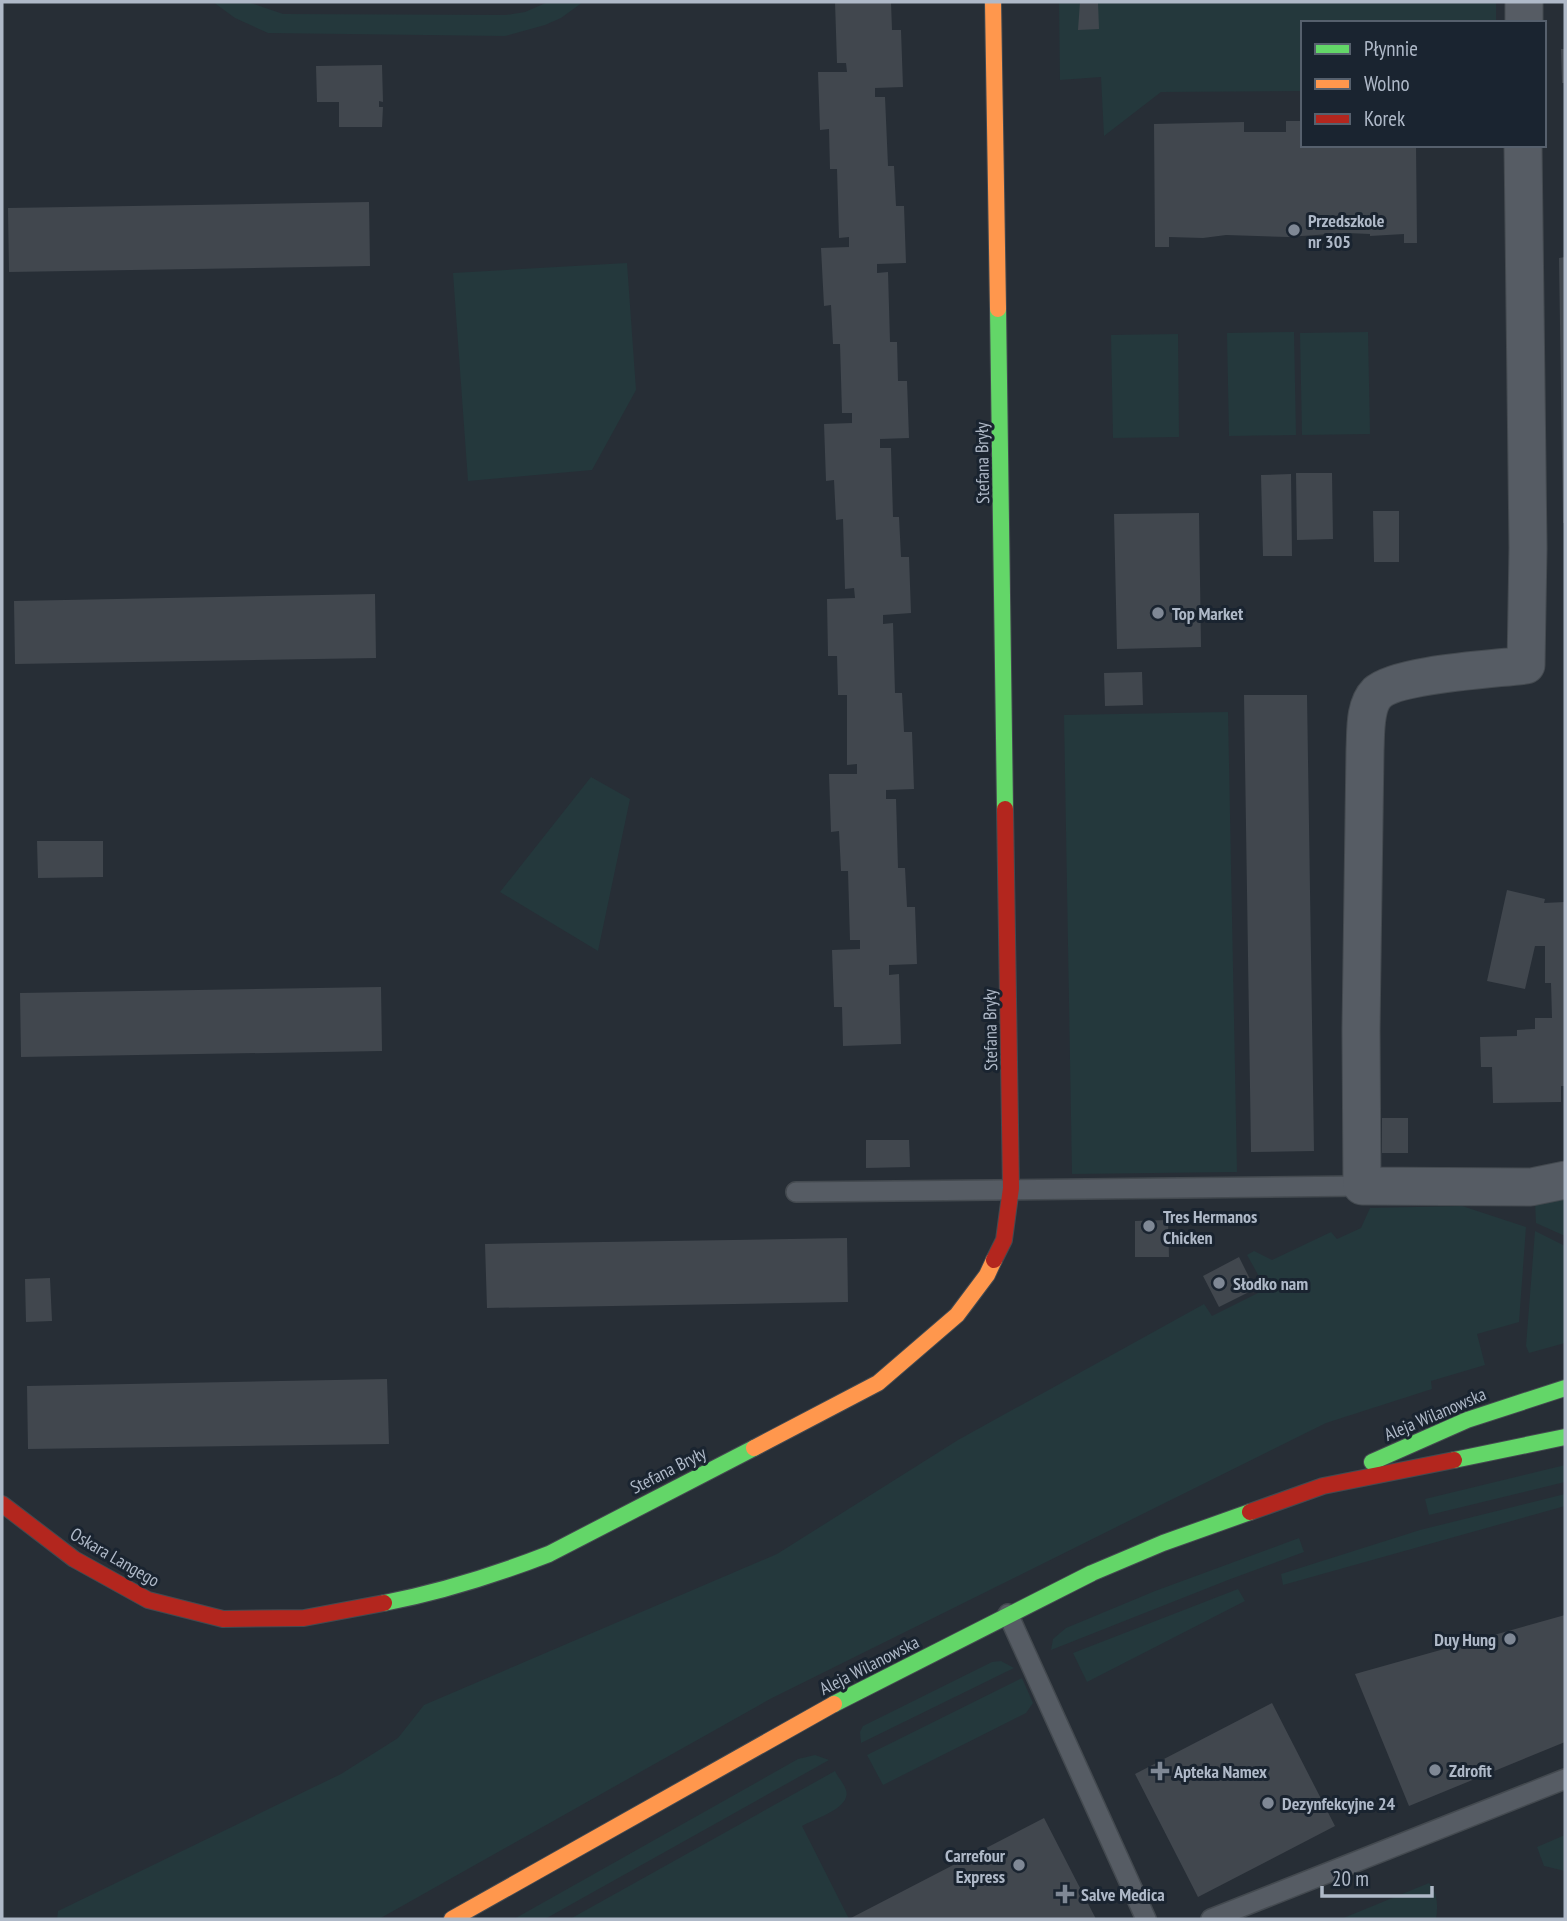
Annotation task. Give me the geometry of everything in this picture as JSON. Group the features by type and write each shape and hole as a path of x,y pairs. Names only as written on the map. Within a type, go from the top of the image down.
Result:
{"street":[{"name":"Stefana Bryły","path":"304,1618 430,1594 549,1554 878,1382 957,1315 987,1275 1004,1240 1012,1188 993,2"},
{"path":"1524,2 1524,21"},
{"path":"1523,147 1528,548 1526,665 1401,682 1378,692 1369,705 1365,750 1362,1186 1531,1187 1565,1180"},
{"name":"Aleja Wilanowska","path":"452,1919 823,1710 1092,1573 1163,1543 1323,1486 1427,1435 1486,1412 1565,1388"},
{"name":"Aleja Wilanowska","path":"1323,1486 1565,1437"},
{"name":"Oskara Langego","path":"2,1504 74,1559 148,1600 223,1619 304,1618"}],"lane":[{"path":"796,1192 1362,1186"},
{"path":"1008,1614 1146,1919"},
{"path":"1211,1919 1565,1779"}],"green space":[{"path":"213,2 248,2 283,14 506,15 525,12 548,2 583,2 561,18 545,25 505,36 268,33 235,18"},
{"path":"1059,2 1496,2 1496,21 1301,21 1301,91 1161,92 1104,136 1101,77 1060,80"},
{"path":"627,263 636,390 592,470 468,481 453,273"},
{"path":"1294,332 1296,435 1229,436 1227,333"},
{"path":"1368,332 1370,434 1302,435 1300,333"},
{"path":"1178,334 1179,437 1113,438 1111,335"},
{"path":"1228,712 1237,1172 1072,1174 1064,715"},
{"path":"591,777 630,799 598,951 500,892"},
{"path":"1565,1197 1565,1236 1536,1223 1535,1200"},
{"path":"1462,1206 1526,1227 1519,1322 1477,1334 1485,1365 1431,1381 1432,1389 1326,1423 770,1699 379,1919 57,1919 58,1911 341,1774 398,1738 424,1705 777,1554 958,1440 1204,1304 1212,1316 1266,1289 1247,1255 1254,1251 1272,1260 1331,1232 1337,1239 1361,1228 1370,1208"},
{"path":"1535,1231 1565,1246 1565,1343 1529,1353 1526,1346"},
{"path":"1565,1465 1565,1482 1429,1515 1425,1499"},
{"path":"1565,1494 1565,1506 1283,1585 1281,1574 1420,1530"},
{"path":"1299,1538 1304,1552 1051,1650 1053,1639 1066,1628 1155,1591"},
{"path":"1238,1589 1245,1601 1087,1682 1073,1653"},
{"path":"1001,1661 1014,1668 861,1743 860,1732 863,1726 992,1662"},
{"path":"1022,1678 1033,1703 1026,1713 883,1785 867,1755"},
{"path":"815,1755 829,1760 545,1919 514,1919 798,1759"},
{"path":"835,1771 846,1790 843,1802 831,1812 802,1826 849,1919 570,1919"},
{"path":"1565,1835 1565,1871 1544,1866 1537,1847"},
{"path":"1429,1883 1437,1900 1436,1919 1341,1919"}],"building":[{"path":"835,2 891,2 892,30 901,30 903,87 875,88 875,97 885,97 888,166 894,166 896,206 904,206 906,263 877,264 877,273 888,272 890,342 897,342 898,381 907,381 909,438 880,439 880,448 891,448 893,517 899,517 901,557 909,557 911,613 883,615 883,624 893,623 895,693 902,693 904,732 912,732 914,789 886,790 886,799 896,799 898,868 905,868 907,907 915,907 917,964 889,965 889,975 899,974 901,1044 843,1046 842,1007 834,1007 832,950 860,949 860,940 850,940 848,871 841,871 839,831 831,832 829,774 857,774 857,764 847,765 847,695 838,695 837,656 828,656 827,599 855,598 854,588 845,589 843,519 836,520 834,480 826,481 824,424 852,423 852,413 842,413 840,344 833,344 831,305 824,306 821,248 849,247 849,237 839,238 837,169 830,169 829,129 820,130 818,72 847,72 846,63 837,63"},
{"path":"1080,2 1098,2 1099,29 1078,30"},
{"path":"1561,49 1565,49 1565,83 1562,83"},
{"path":"382,65 383,102 379,101 379,107 383,107 382,127 339,127 339,102 317,102 316,66"},
{"name":"Przedszkole nr 305","path":"1286,121 1301,121 1301,147 1416,147 1417,243 1404,243 1404,234 1370,236 1347,233 1347,236 1344,236 1344,233 1288,237 1169,237 1169,247 1155,247 1154,124 1244,122 1244,132 1286,132"},
{"path":"369,202 370,266 9,272 8,208"},
{"path":"1565,257 1565,523 1563,523 1559,258"},
{"path":"1296,473 1332,473 1333,539 1297,540"},
{"path":"1291,474 1292,556 1263,556 1261,475"},
{"path":"1373,511 1399,511 1399,562 1374,562"},
{"path":"1199,513 1201,647 1117,649 1114,514"},
{"path":"375,594 376,658 15,664 14,601"},
{"path":"1142,672 1143,705 1105,706 1104,673"},
{"path":"1244,695 1307,695 1314,1151 1251,1152"},
{"path":"37,841 103,841 103,877 38,878"},
{"path":"1507,890 1545,899 1544,903 1565,902 1565,1086 1561,1086 1561,1102 1493,1103 1492,1067 1481,1067 1480,1037 1517,1036 1517,1030 1535,1029 1535,1018 1552,1018 1551,983 1545,983 1545,946 1535,946 1525,989 1487,981"},
{"path":"381,987 382,1051 21,1057 20,993"},
{"path":"1382,1118 1408,1118 1408,1153 1382,1153"},
{"path":"866,1140 909,1140 910,1167 866,1168"},
{"path":"1168,1220 1169,1257 1135,1257 1135,1221"},
{"path":"847,1238 848,1302 487,1308 485,1244"},
{"path":"1239,1257 1255,1289 1219,1307 1203,1276"},
{"path":"50,1278 52,1321 26,1322 25,1279"},
{"path":"387,1379 389,1444 28,1449 27,1386"},
{"path":"1565,1615 1565,1742 1409,1806 1355,1674"},
{"path":"1272,1703 1335,1826 1198,1897 1135,1774"},
{"path":"1044,1818 1096,1919 849,1919"}],"traffic: fast":[{"path":"998,309 1005,809"},
{"path":"1372,1462 1467,1420 1565,1388"},
{"path":"1454,1460 1565,1437"},
{"path":"384,1603 468,1582 549,1554 754,1448"},
{"path":"834,1704 1092,1573 1163,1543 1250,1512"}],"traffic: slow":[{"path":"993,2 998,309"},
{"path":"754,1448 878,1383 957,1315 987,1275 994,1260"},
{"path":"452,1919 834,1704"}],"traffic: jam":[{"path":"994,1260 1004,1240 1011,1188 1005,809"},
{"path":"1250,1512 1323,1486 1454,1460"},
{"path":"2,1504 74,1559 148,1600 223,1619 304,1618 384,1603"}],"place":[{"name":"Przedszkole nr 305","path":"1294,230"},
{"name":"Top Market","path":"1158,613"},
{"name":"Tres Hermanos Chicken","path":"1149,1226"},
{"name":"Słodko nam","path":"1219,1283"},
{"name":"Duy Hung","path":"1510,1639"},
{"name":"Zdrofit","path":"1435,1770"},
{"name":"Apteka Namex","path":"1160,1771"},
{"name":"Dezynfekcyjne 24","path":"1268,1803"},
{"name":"Carrefour Express","path":"1019,1865"},
{"name":"Salve Medica","path":"1065,1894"}]}
